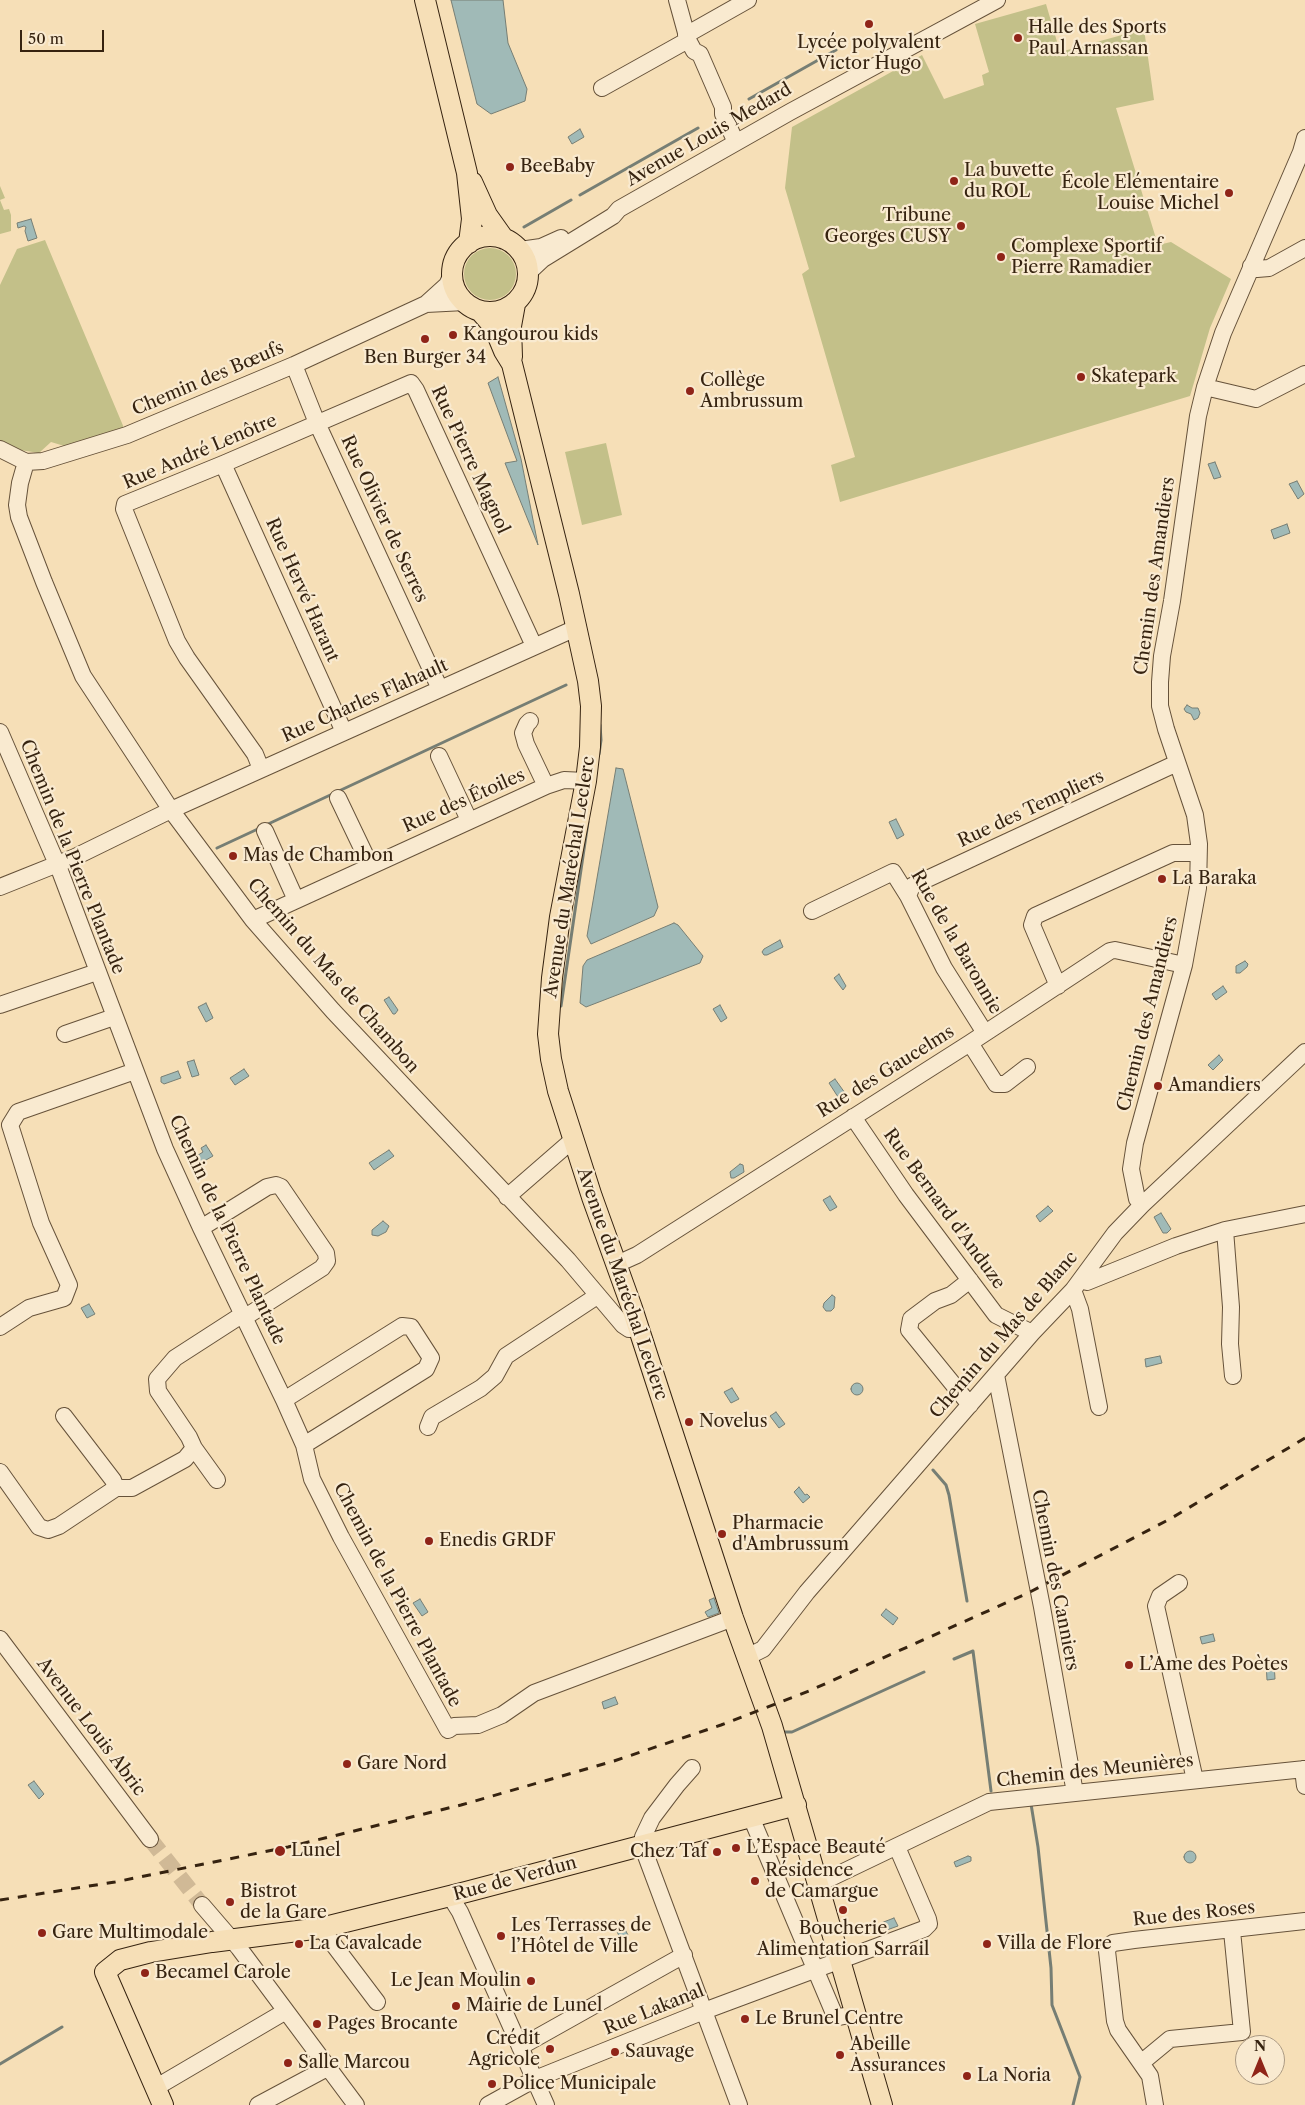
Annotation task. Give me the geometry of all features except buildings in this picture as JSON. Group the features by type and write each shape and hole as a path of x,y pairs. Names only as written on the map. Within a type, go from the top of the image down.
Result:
{"main road":[{"path":"425,0 467,173 472,219 469,243"},
{"path":"467,173 487,215 525,258 528,273 524,293 515,304 496,312 472,307 454,286 452,274 455,260 469,243 490,236 512,244"},
{"name":"Avenue du Maréchal Leclerc","path":"515,304 511,326 512,364 576,628 588,681 591,706 590,747 586,781 560,916 552,978 548,1034 551,1060 558,1091 574,1142 617,1264 796,1805 854,2014 882,2105"},
{"name":"Avenue du Maréchal Leclerc","path":"472,307 494,327 504,351 512,364"},
{"name":"Rue de Verdun","path":"159,2097 105,1972 120,1960 127,1957 232,1940 321,1928 796,1805"}],"street":[{"path":"677,0 690,42 700,54 723,107 723,114 733,136"},
{"path":"602,88 690,42 748,0"},
{"name":"Avenue Louis Medard","path":"512,244 541,247 555,241 603,212 618,200 977,0"},
{"name":"Avenue Louis Medard","path":"528,273 543,259 613,216 619,209 790,112 996,0"},
{"name":"Chemin des Amandiers","path":"1142,1205 1137,1199 1131,1169 1135,1142 1184,965 1198,888 1195,815 1160,706 1162,656 1172,601 1198,416 1205,387 1223,333 1301,152 1305,138"},
{"path":"1251,266 1257,269 1269,268 1305,248"},
{"name":"Chemin des Bœufs","path":"26,462 43,462 58,458 127,435 294,365 426,304 447,285 452,274"},
{"name":"Chemin des Bœufs","path":"426,304 472,307"},
{"name":"Rue Olivier de Serres","path":"294,365 317,422 440,689"},
{"path":"1205,387 1256,399 1305,374"},
{"name":"Rue Pierre Magnol","path":"317,422 407,383 413,384 534,646"},
{"name":"Rue André Lenôtre","path":"261,769 256,754 187,658 177,641 124,509 125,504 223,464 317,422"},
{"path":"0,449 26,462"},
{"name":"Chemin du Mas de Chambon","path":"26,462 18,490 17,505 19,517 44,582 84,676 171,810 253,920 333,1012 568,1260 623,1325 629,1329 638,1328"},
{"name":"Rue Hervé Harant","path":"223,464 344,732"},
{"name":"Rue Charles Flahault","path":"0,887 57,864 261,769 576,628"},
{"path":"530,721 526,724 522,733 546,786"},
{"name":"Chemin de la Pierre Plantade","path":"0,732 57,864 166,1149 201,1228 304,1445 312,1479 341,1537 448,1730 454,1726 478,1725 502,1715 534,1693 733,1618"},
{"path":"439,756 469,820"},
{"name":"Rue des Templiers","path":"908,896 912,886 1177,763"},
{"name":"Rue des Étoiles","path":"253,920 546,786 564,780 586,781"},
{"path":"338,798 370,865"},
{"path":"265,831 296,900"},
{"path":"1058,986 1032,924 1035,916 1173,853 1198,853"},
{"name":"Rue de la Baronnie","path":"812,911 893,872 908,896 944,968 985,1033"},
{"name":"Rue des Gaucelms","path":"617,1264 637,1255 970,1043 1110,951 1116,950 1184,965"},
{"path":"0,1005 97,972"},
{"path":"65,1034 114,1017"},
{"path":"970,1043 996,1084 1005,1084 1027,1067"},
{"name":"Chemin du Mas de Blanc","path":"747,1657 762,1649 807,1592 1032,1332 1078,1284 1115,1233 1142,1205 1305,1052"},
{"path":"0,1327 30,1308 64,1298 69,1285 41,1223 5,1129 18,1112 135,1071"},
{"name":"Rue Bernard d'Anduze","path":"853,1117 906,1195 996,1315 1032,1332"},
{"path":"507,1197 568,1144 574,1142"},
{"path":"201,1228 267,1187 276,1185 281,1187 326,1253 327,1261 322,1268 174,1358 157,1379 158,1391 217,1480"},
{"path":"1099,1407 1080,1309 1078,1284 1176,1246 1225,1230 1305,1214"},
{"path":"1225,1230 1231,1307 1230,1344 1233,1376"},
{"path":"970,1280 951,1295 935,1301 911,1319 909,1330 970,1405"},
{"path":"428,1427 432,1417 481,1388 496,1376 506,1356 597,1296"},
{"path":"284,1400 402,1326 411,1327 431,1358 426,1369 304,1445"},
{"name":"Chemin des Canniers","path":"996,1375 1042,1607 1075,1793"},
{"path":"64,1416 113,1480 116,1488"},
{"path":"0,1472 39,1527 48,1530 59,1526 116,1488 132,1488 185,1459 194,1448"},
{"path":"1179,1583 1160,1596 1156,1606 1195,1780"},
{"name":"Avenue Louis Abric","path":"0,1639 150,1839"},
{"path":"692,1768 676,1785 652,1818 643,1837 642,1845 739,2105"},
{"name":"Chemin des Meunières","path":"818,1884 989,1802 1195,1780 1304,1775"},
{"path":"751,1817 835,2016 839,2018 854,2014"},
{"name":"Rue Lakanal","path":"488,2105 535,2079 704,2011 924,1929 929,1924 897,1847"},
{"path":"450,1896 460,1912 546,2105"},
{"path":"202,1905 232,1940 356,2105"},
{"name":"Rue des Roses","path":"1155,2105 1152,2081 1115,2021 1107,1951 1109,1946 1134,1940 1305,1922"},
{"path":"321,1928 377,2002"},
{"path":"1141,2063 1170,2039 1242,2032 1232,1930"},
{"path":"520,2047 684,1955"},
{"path":"159,2097 286,2011"},
{"path":"258,2105 329,2067"}],"shaded area":[{"name":"Complexe Sportif Pierre Ramadier","path":"1046,4 1060,52 1144,29 1154,100 1116,108 1158,245 1171,242 1231,279 1210,328 1190,396 840,502 831,465 855,457 802,274 809,269 785,188 792,127 922,55 944,99 984,85 982,75 989,72 975,24"},
{"path":"0,186 5,198 0,200"},
{"path":"0,200 4,210 9,209 11,231 0,234"},
{"path":"45,240 124,428 71,448 51,442 39,453 14,449 0,441 0,285 17,249"},
{"path":"490,248 500,250 508,256 514,264 516,274 514,284 508,292 500,298 490,300 480,298 472,292 466,284 464,274 466,264 472,256 480,250"},
{"path":"606,443 622,515 582,525 565,452"}],"water":[{"path":"451,0 503,0 508,43 527,89 525,101 491,114 477,104"},
{"path":"580,129 584,137 572,144 568,137"},
{"path":"31,219 37,238 28,241 25,231 26,227 18,228 17,223"},
{"path":"498,377 521,459 538,545 505,463 517,461 488,383"},
{"path":"1215,462 1221,477 1214,479 1208,464"},
{"path":"1297,481 1304,494 1298,499 1289,484"},
{"path":"1287,524 1290,533 1274,539 1271,530"},
{"path":"1187,705 1192,708 1198,708 1200,713 1198,718 1194,720 1191,714 1186,712 1184,709"},
{"path":"616,768 623,769 658,907 654,916 591,944 587,936"},
{"path":"896,819 904,835 897,839 889,822"},
{"path":"674,923 678,925 703,956 700,963 586,1007 580,1003 583,966 587,960"},
{"path":"780,940 783,947 764,955 762,952 764,949"},
{"path":"1245,961 1248,964 1247,967 1240,973 1236,973 1236,966"},
{"path":"839,974 846,986 843,990 834,978"},
{"path":"1223,986 1227,992 1216,1000 1212,994"},
{"path":"389,997 398,1010 395,1014 393,1014 384,1000"},
{"path":"206,1003 213,1018 206,1022 198,1007"},
{"path":"720,1005 727,1018 721,1022 713,1009"},
{"path":"1219,1055 1223,1060 1213,1070 1208,1065"},
{"path":"194,1060 199,1075 192,1077 187,1062"},
{"path":"244,1069 249,1076 235,1085 230,1078"},
{"path":"178,1071 181,1078 164,1084 161,1082 161,1077"},
{"path":"835,1079 845,1093 838,1097 829,1083"},
{"path":"206,1145 213,1156 199,1164 195,1157 203,1152 201,1148"},
{"path":"389,1150 394,1156 374,1170 369,1163"},
{"path":"740,1164 743,1165 744,1172 731,1178 730,1172"},
{"path":"830,1196 837,1207 830,1211 823,1200"},
{"path":"1048,1206 1053,1211 1040,1222 1036,1216"},
{"path":"1161,1213 1171,1229 1167,1233 1163,1233 1154,1217"},
{"path":"383,1221 389,1226 386,1232 378,1236 372,1235 372,1230"},
{"path":"832,1295 835,1297 834,1308 831,1311 826,1311 823,1307 824,1303"},
{"path":"89,1304 95,1314 87,1318 81,1308"},
{"path":"1160,1356 1162,1363 1146,1367 1145,1359"},
{"path":"855,1383 859,1383 863,1389 859,1395 855,1395 851,1391 851,1387"},
{"path":"732,1388 739,1399 731,1403 724,1392"},
{"path":"776,1412 785,1424 779,1428 770,1416"},
{"path":"799,1487 805,1495 807,1494 810,1497 803,1503 794,1492"},
{"path":"714,1598 719,1613 708,1617 705,1612 712,1608 709,1600"},
{"path":"420,1599 428,1612 422,1616 413,1603"},
{"path":"886,1609 898,1618 893,1625 881,1615"},
{"path":"1213,1634 1215,1641 1202,1644 1200,1637"},
{"path":"1266,1662 1274,1662 1275,1679 1267,1680"},
{"path":"615,1697 618,1704 604,1709 602,1702"},
{"path":"34,1781 44,1794 39,1799 28,1785"},
{"path":"1188,1851 1192,1851 1196,1857 1192,1863 1188,1863 1184,1859 1184,1855"},
{"path":"968,1856 971,1857 971,1861 956,1867 954,1862"},
{"path":"894,1918 898,1926 884,1931 881,1923"},
{"path":"620,1920 628,1935 620,1938 613,1923"}],"waterway":[{"path":"749,99 836,50"},
{"path":"580,195 698,128"},
{"path":"524,227 571,200"},
{"path":"266,825 566,685"},
{"path":"599,754 601,740 600,725"},
{"path":"561,1006 588,822"},
{"path":"217,848 260,828"},
{"path":"933,1470 946,1485 949,1495 967,1601"},
{"path":"954,1659 973,1651 991,1791"},
{"path":"784,1732 792,1732 924,1672"},
{"path":"1031,1804 1038,1847 1051,1968 1052,2005 1080,2077 1073,2105"},
{"path":"0,2064 62,2027"}],"tunnel":[{"path":"150,1839 202,1905"}],"railway":[{"path":"0,1900 115,1882 288,1847 461,1805 614,1761 721,1725 809,1691 1028,1593 1170,1519 1305,1438"}],"place":[{"name":"Lycée polyvalent Victor Hugo","path":"869,24"},
{"name":"Halle des Sports Paul Arnassan","path":"1018,38"},
{"name":"BeeBaby","path":"510,167"},
{"name":"La buvette du ROL","path":"954,181"},
{"name":"École Elémentaire Louise Michel","path":"1229,193"},
{"name":"Tribune Georges CUSY","path":"961,226"},
{"name":"Complexe Sportif Pierre Ramadier","path":"1001,257"},
{"name":"Kangourou kids","path":"453,335"},
{"name":"Ben Burger 34","path":"425,339"},
{"name":"Skatepark","path":"1081,377"},
{"name":"Collège Ambrussum","path":"690,391"},
{"name":"Mas de Chambon","path":"233,856"},
{"name":"La Baraka","path":"1162,879"},
{"name":"Amandiers","path":"1158,1086"},
{"name":"Novelus","path":"689,1422"},
{"name":"Pharmacie d'Ambrussum","path":"722,1534"},
{"name":"Enedis GRDF","path":"429,1541"},
{"name":"L’Ame des Poètes","path":"1129,1665"},
{"name":"Gare Nord","path":"347,1764"},
{"name":"L’Espace Beauté","path":"736,1848"},
{"name":"Lunel","path":"280,1851"},
{"name":"Chez Taf","path":"717,1852"},
{"name":"Résidence de Camargue","path":"755,1881"},
{"name":"Bistrot de la Gare","path":"230,1902"},
{"name":"Boucherie Alimentation Sarrail","path":"843,1910"},
{"name":"Gare Multimodale","path":"42,1933"},
{"name":"Les Terrasses de l’Hôtel de Ville","path":"501,1936"},
{"name":"La Cavalcade","path":"299,1944"},
{"name":"Villa de Flore","path":"987,1944"},
{"name":"Becamel Carole","path":"145,1973"},
{"name":"Le Jean Moulin","path":"531,1981"},
{"name":"Mairie de Lunel","path":"456,2006"},
{"name":"Le Brunel Centre","path":"745,2019"},
{"name":"Pages Brocante","path":"317,2024"},
{"name":"Crédit Agricole","path":"550,2049"},
{"name":"Sauvage","path":"615,2052"},
{"name":"Abeille Assurances","path":"840,2055"},
{"name":"Salle Marcou","path":"288,2063"},
{"name":"La Noria","path":"967,2076"},
{"name":"Police Municipale","path":"492,2084"}]}
